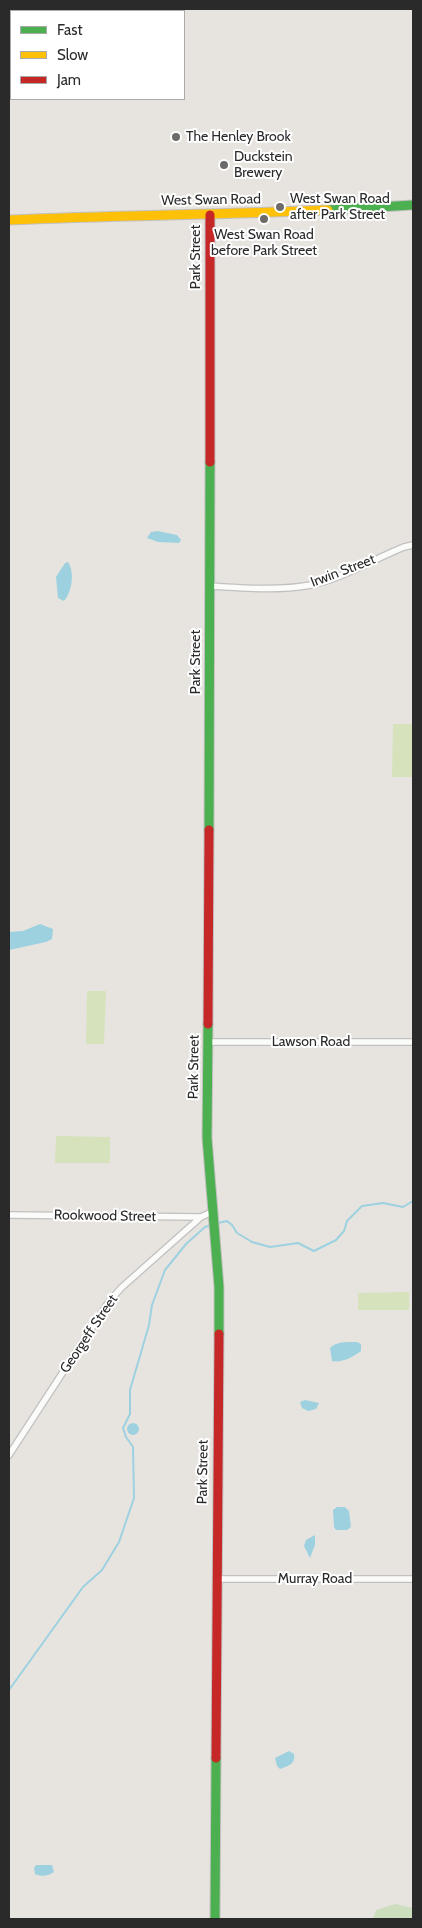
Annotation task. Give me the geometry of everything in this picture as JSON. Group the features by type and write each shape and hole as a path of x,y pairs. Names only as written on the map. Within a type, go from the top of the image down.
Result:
{"street":[{"name":"West Swan Road","path":"9,220 114,215 210,215 413,205"},
{"name":"Park Street","path":"210,215 209,1042 207,1138 219,1287 215,1919"},
{"name":"Irwin Street","path":"210,586 275,589 311,585 328,580 404,547 413,545"},
{"name":"Lawson Road","path":"209,1042 413,1042"},
{"name":"Georgeff Street","path":"9,1456 108,1303 121,1288 201,1218 214,1211"},
{"name":"Rookwood Street","path":"9,1215 201,1218"},
{"name":"Murray Road","path":"216,1579 413,1579"}],"green space":[{"path":"393,724 413,724 413,777 392,777"},
{"path":"87,991 106,991 104,1044 86,1044"},
{"path":"56,1136 110,1137 110,1163 55,1163"},
{"path":"409,1292 409,1310 358,1310 358,1293"},
{"path":"395,1904 413,1908 413,1919 373,1919 376,1910"}],"water":[{"path":"158,531 177,535 181,540 179,543 158,542 147,538 151,532"},
{"path":"68,562 72,582 69,593 64,601 58,598 56,577 65,563"},
{"path":"40,924 53,929 52,939 9,950 9,932 23,931"},
{"path":"342,1342 357,1342 361,1344 361,1351 347,1359 332,1361 330,1348"},
{"path":"305,1400 319,1403 316,1409 308,1411 302,1408 300,1402"},
{"path":"135,1423 138,1424 138,1434 131,1435 128,1434 127,1427 128,1424"},
{"path":"337,1507 345,1507 349,1511 351,1527 347,1530 336,1530 334,1527 333,1510"},
{"path":"315,1535 315,1545 310,1558 304,1546 306,1540"},
{"path":"289,1751 294,1754 294,1760 291,1764 280,1769 275,1758"},
{"path":"36,1865 52,1865 54,1872 45,1876 37,1875 34,1868"}],"waterway":[{"path":"218,1223 227,1221 237,1233 252,1242 270,1247 298,1243 314,1251 336,1240 344,1231 347,1221 362,1206 383,1203 403,1207 413,1201"},
{"path":"9,1690 83,1587 102,1570 119,1542 134,1498 133,1447 126,1437 123,1428 130,1414 130,1390 149,1325 152,1305 165,1270 186,1244 205,1227 211,1225"}],"traffic: fast":[{"path":"328,210 413,205"},
{"path":"209,830 210,462"},
{"path":"208,1024 207,1138 219,1287 219,1334"},
{"path":"215,1919 216,1758"}],"traffic: slow":[{"path":"9,220 328,210"}],"traffic: jam":[{"path":"210,215 210,462"},
{"path":"208,1024 209,830"},
{"path":"216,1758 219,1334"}],"place":[{"name":"The Henley Brook","path":"176,137"},
{"name":"Duckstein Brewery","path":"224,165"},
{"name":"West Swan Road after Park Street","path":"280,207"},
{"name":"West Swan Road before Park Street","path":"264,219"}]}
